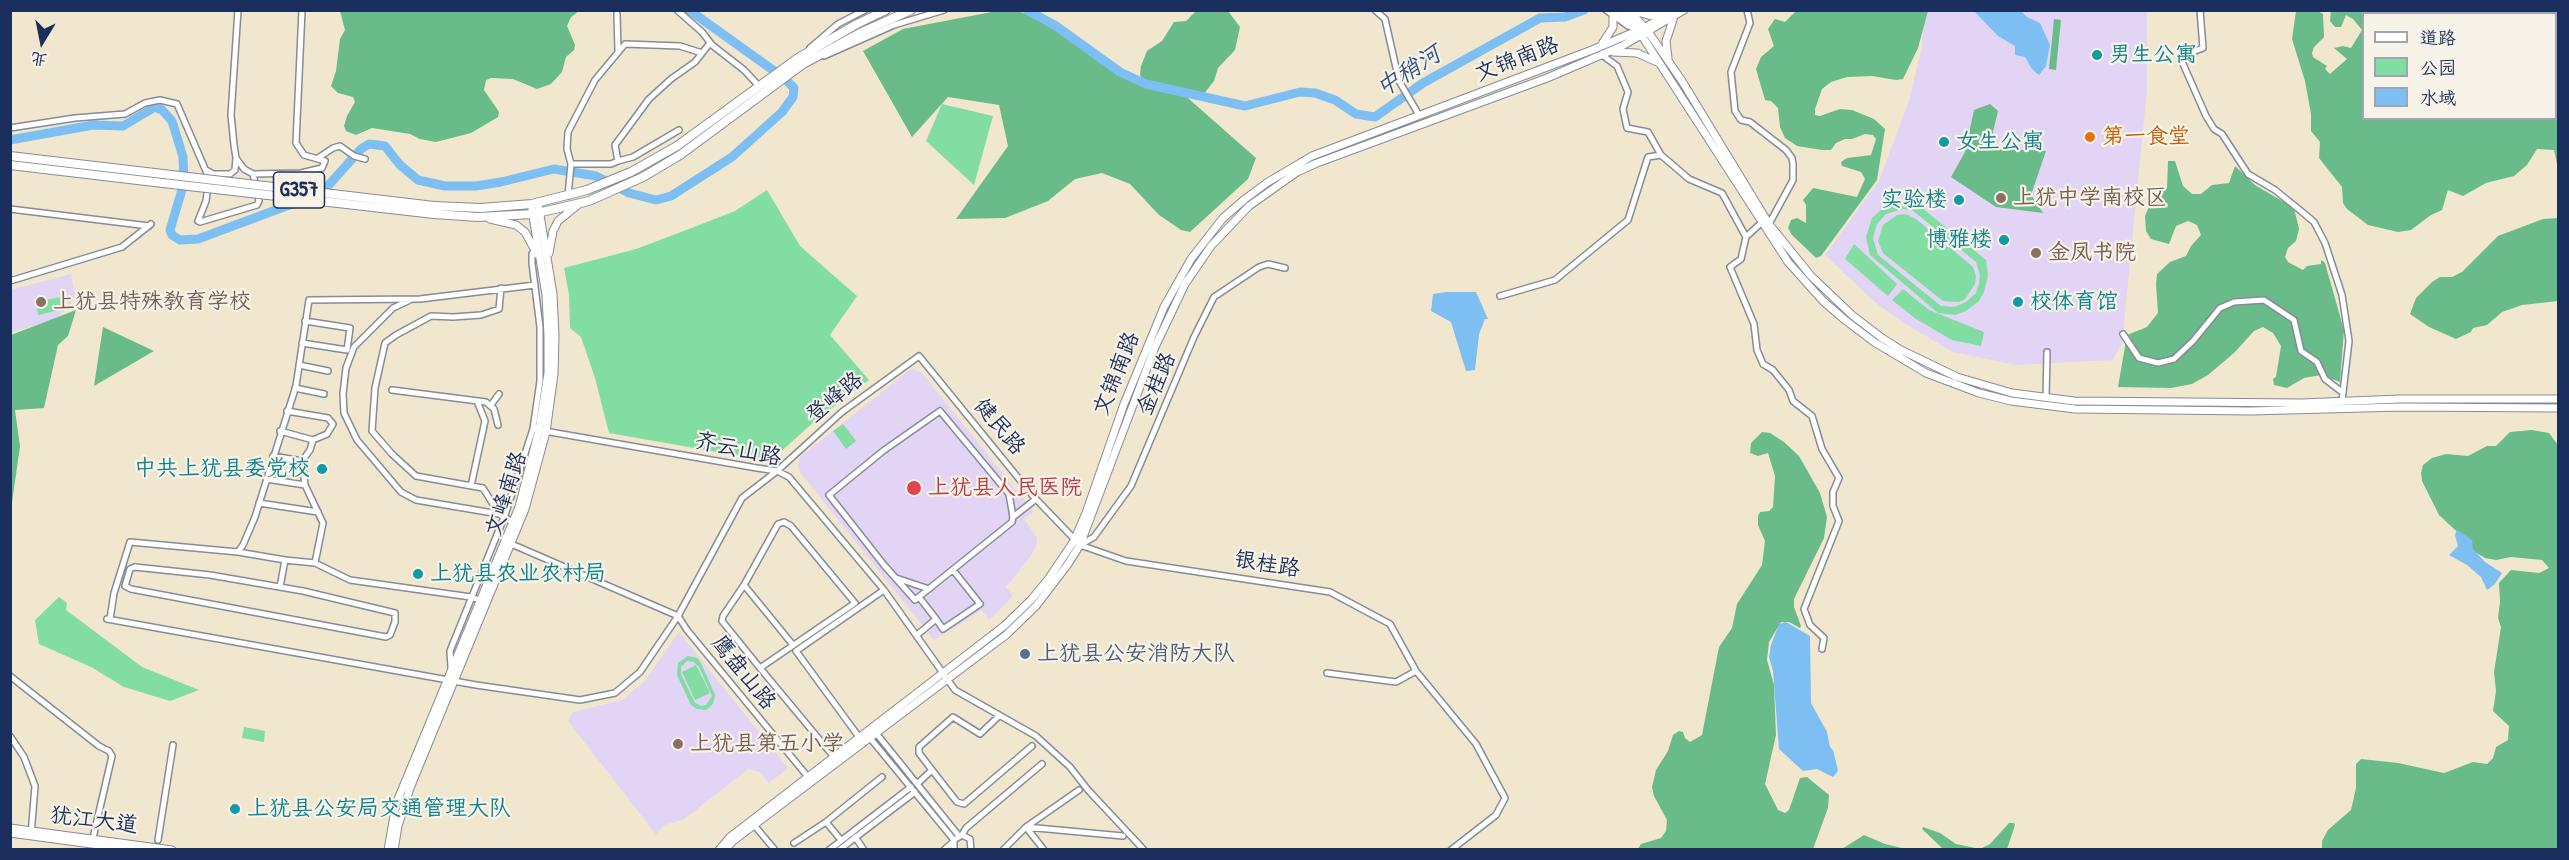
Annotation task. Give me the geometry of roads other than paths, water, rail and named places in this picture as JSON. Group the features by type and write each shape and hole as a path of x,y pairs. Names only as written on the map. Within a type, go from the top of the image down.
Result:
{"highway":[{"name":"G357","path":"434,210 535,204 587,190 631,172 677,146 759,86 857,24 886,10"},
{"name":"G357","path":"10,165 163,179 478,217 536,213 589,201 643,177 680,155 764,94 800,61 911,10"},
{"path":"1633,11 1643,32"},
{"path":"1633,11 1656,15 1674,13"},
{"path":"1615,13 1643,32"},
{"name":"G357","path":"10,156 163,179"}],"main road":[{"path":"1643,32 1674,13 1684,10"},
{"path":"1592,50 1609,36 1615,13"},
{"path":"1670,63 1666,41 1674,13"},
{"path":"1643,32 1670,63 1788,262 1817,294 1874,342 1926,373 1979,393 2011,401 2075,409 2262,411 2401,407 2559,408"},
{"path":"1643,32 1661,65 1765,224 1800,264 1831,297 1852,315 1901,350 1939,369 1982,386 2046,398 2301,403 2559,399"},
{"name":"文锦南路","path":"1077,543 1124,404 1164,307 1191,259 1223,218 1252,193 1293,166 1419,115 1643,32"},
{"name":"文锦南路","path":"725,849 873,736 1004,626 1031,600 1077,543 1151,357 1181,293 1211,246 1249,206 1297,172 1317,163 1547,78 1602,55 1643,32"},
{"path":"1602,55 1630,51 1644,55 1661,65"},
{"path":"545,262 558,221 580,203"},
{"name":"文峰南路","path":"386,849 393,838 452,680 516,524 555,364 552,294 535,204"},
{"name":"文峰南路","path":"536,213 536,246 545,262"},
{"path":"478,217 516,225 536,246"},
{"name":"文峰南路","path":"452,680 452,672 483,602"},
{"name":"文锦南路","path":"719,849 730,837 860,737 944,677"},
{"name":"犹江大道","path":"10,828 31,834"},
{"name":"犹江大道","path":"10,833 136,849"},
{"path":"393,838 400,849"},
{"name":"文峰南路","path":"393,838 394,849"},
{"name":"犹江大道","path":"92,844 172,849"}],"street":[{"path":"204,170 213,174 230,174 235,170 236,158 231,115 238,10"},
{"path":"236,158 244,169 253,174 301,173 322,168 325,161 304,155 296,143 303,10"},
{"path":"677,10 759,86"},
{"path":"800,61 838,24 865,10"},
{"path":"800,61 852,45 894,25 944,10"},
{"path":"1375,10 1385,19 1400,81 1419,115"},
{"path":"1606,10 1615,13"},
{"path":"1746,237 1765,224 1793,180 1793,164 1786,150 1750,122 1742,120 1735,111 1731,72 1750,23 1747,10"},
{"path":"2200,10 2203,48 2180,57 2206,116 2248,174 2275,190 2314,222 2325,243 2342,295 2349,341 2342,401"},
{"path":"617,14 618,52"},
{"path":"618,161 615,145 649,99 684,68 695,62 710,43"},
{"path":"568,196 572,164 567,149 568,132 594,80 625,44 680,46 702,53"},
{"path":"1602,55 1617,66 1628,92 1623,109 1627,128 1648,132 1661,154 1689,179 1722,193 1746,237 1741,259 1730,267 1754,324 1757,350 1763,364 1773,370 1789,390 1793,401 1812,416 1822,449 1839,478 1833,492 1833,506 1839,521 1804,609 1810,625 1824,638 1822,650"},
{"path":"10,128 75,118 125,114 145,103 160,100 177,104 208,178 206,201 198,221 200,222 257,205 259,201 253,174"},
{"path":"572,164 611,164 633,157 680,129"},
{"path":"318,158 340,146 354,156 365,159"},
{"path":"1500,296 1555,280 1628,220 1648,157 1661,154"},
{"path":"10,209 150,225 122,247 10,281"},
{"path":"452,672 450,651 501,516 539,430 540,327 532,254 536,246"},
{"name":"金桂路","path":"1077,543 1094,537 1131,486 1194,337 1214,297 1259,267 1268,264 1285,268"},
{"path":"483,602 471,597 350,580 315,563 238,552 255,517 295,388 309,300 313,298 412,299 535,285"},
{"path":"501,288 499,309 481,315 431,316 385,343 375,388 372,431 416,476 485,490 501,516"},
{"path":"412,299 393,308 354,347 346,369 343,394 344,413 357,440 401,492 416,500 501,516 516,524"},
{"path":"2123,334 2139,358 2158,363 2174,359 2193,341 2220,308 2234,302 2264,300 2294,320 2301,351 2317,362 2325,379 2343,393"},
{"path":"302,343 347,350 350,328 305,321"},
{"path":"2046,398 2047,352"},
{"name":"健民路","path":"919,356 1036,499 1077,543"},
{"name":"登峰路","path":"238,552 130,542 114,593 109,619 452,680 580,700 615,693 640,672 678,616 742,498 777,471 842,412 919,356"},
{"path":"299,365 328,371"},
{"path":"295,388 324,394"},
{"path":"392,390 477,401 491,405 498,425"},
{"path":"491,405 499,394"},
{"path":"471,486 485,421 477,401"},
{"path":"280,431 313,440 327,434 333,424 328,418 287,411"},
{"path":"940,411 1009,494 1013,517 1012,522 953,570 915,600 829,495 883,451 940,411"},
{"path":"485,421 491,421 496,414"},
{"name":"齐云山路","path":"539,430 777,471 789,477 884,590 955,690 1036,736 1070,767 1088,790 1144,849"},
{"path":"313,440 310,450 302,461 305,485 323,523 315,563"},
{"path":"273,456 302,461"},
{"path":"266,479 305,485"},
{"path":"1013,517 1036,499"},
{"path":"259,503 318,512"},
{"path":"760,669 855,603 791,526 784,522 778,524 722,621 760,669 834,757"},
{"path":"508,542 678,616"},
{"name":"银桂路","path":"1077,543 1126,561 1330,592 1390,624 1416,671 1476,744 1504,798 1496,815 1451,849"},
{"path":"280,587 285,560"},
{"path":"135,567 210,575 280,587 395,613 395,622 390,635 386,637 125,586 130,569 135,567"},
{"path":"919,597 944,629 980,604 953,570"},
{"path":"896,578 929,589"},
{"path":"744,585 793,645"},
{"path":"860,737 796,651 884,590"},
{"name":"鹰盘山路","path":"678,616 808,777"},
{"path":"917,635 936,619"},
{"path":"1327,673 1396,682 1416,671"},
{"path":"10,676 99,746 109,751 112,756 92,844"},
{"path":"999,716 980,734 953,717 919,747 920,753 957,802 964,804 1032,746"},
{"path":"10,736 24,757 35,786 31,834"},
{"path":"873,736 956,841"},
{"path":"158,840 173,745"},
{"path":"944,849 956,841 966,828 1042,764"},
{"path":"839,849 915,787 932,770"},
{"path":"794,843 826,822 882,777"},
{"path":"829,849 915,787"},
{"path":"1003,849 1026,827 1079,790"},
{"path":"826,822 841,840"},
{"path":"754,825 775,849"},
{"path":"1026,827 1123,836"},
{"path":"1026,827 1044,849"},
{"path":"855,837 864,849"},
{"path":"956,841 970,840 971,849"}],"water":[{"path":"1974,11 2021,11 2027,17 2040,23 2050,45 2046,66 2039,75 2032,69 2025,57 2015,55 2015,46 1998,36"},
{"path":"1476,292 1488,319 1485,319 1479,334 1475,370 1466,371 1451,322 1431,311 1433,294"},
{"path":"2457,530 2472,540 2473,549 2485,562 2502,573 2495,584 2487,590 2481,577 2467,565 2449,555 2458,546 2455,535"},
{"path":"1786,622 1810,636 1811,703 1827,732 1830,747 1833,750 1838,771 1833,777 1817,769 1803,771 1779,749 1773,671 1769,657 1779,624"}],"waterway":[{"path":"10,140 93,125 123,126 155,107 162,110 172,121 183,157 184,183 170,230 172,235 180,240 198,239 300,201 327,187 361,149 369,144 385,146 400,165 418,180 445,186 476,186 554,169 596,176 629,193 656,200 671,196 732,157 782,112 793,97 794,88 784,78 689,10"},
{"name":"中稍河","path":"1027,10 1056,26 1120,72 1146,84 1245,106 1300,92 1315,93 1335,100 1356,114 1375,117 1423,83 1540,18 1565,17 1584,10"}],"place":[{"name":"男生公寓","path":"2097,55"},
{"name":"第一食堂","path":"2090,137"},
{"name":"女生公寓","path":"1944,142"},
{"name":"上犹中学南校区","path":"2001,198"},
{"name":"实验楼","path":"1959,200"},
{"name":"博雅楼","path":"2004,240"},
{"name":"金凤书院","path":"2036,253"},
{"name":"上犹县特殊教育学校","path":"41,302"},
{"name":"校体育馆","path":"2018,302"},
{"name":"中共上犹县委党校","path":"322,469"},
{"name":"上犹县人民医院","path":"914,488"},
{"name":"上犹县农业农村局","path":"418,574"},
{"name":"上犹县公安消防大队","path":"1025,654"},
{"name":"上犹县第五小学","path":"678,744"},
{"name":"上犹县公安局交通管理大队","path":"235,809"}]}
